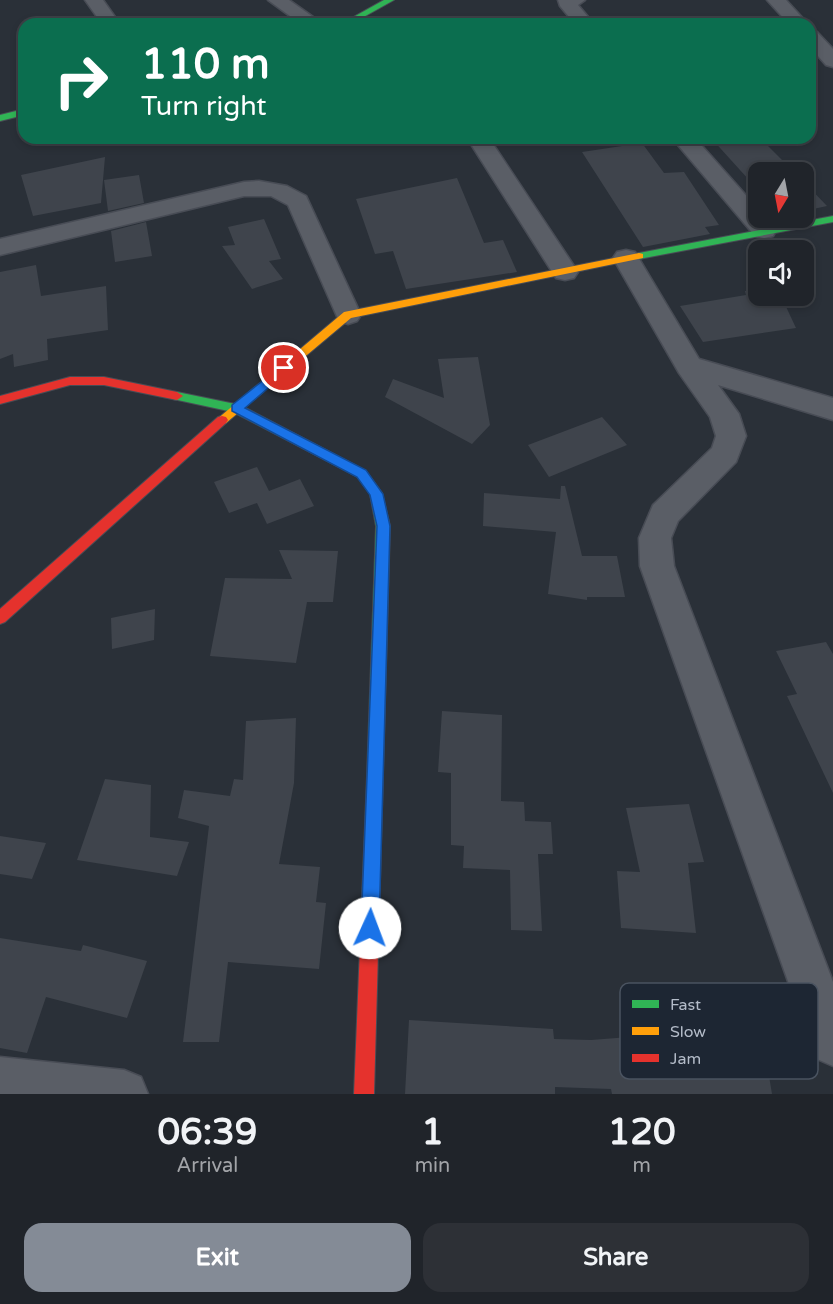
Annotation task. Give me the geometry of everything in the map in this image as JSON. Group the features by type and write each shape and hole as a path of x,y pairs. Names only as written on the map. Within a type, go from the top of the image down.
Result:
{"street":[{"path":"94,0 107,18"},
{"path":"278,0 305,18"},
{"path":"356,18 390,0"},
{"path":"776,0 793,18"},
{"path":"569,1 581,18"},
{"path":"816,43 833,61"},
{"path":"0,118 18,114"},
{"path":"482,144 565,272"},
{"path":"689,144 764,231"},
{"path":"0,247 244,189 274,188 289,193 298,201 348,315"},
{"path":"0,618 236,408 348,315 626,258 833,219"},
{"path":"626,258 689,366 724,414 731,436 725,454 664,514 655,538 657,566 811,983"},
{"path":"689,366 833,409"},
{"path":"0,399 70,381 104,381 236,408 362,474 376,494 383,526 364,1094"},
{"path":"818,1002 833,1043"},
{"path":"0,1081 124,1094"}],"building":[{"path":"643,144 664,173 684,172 719,225 705,227 710,234 643,247 582,152"},
{"path":"716,144 766,144 784,162 748,162 748,179"},
{"path":"105,157 101,203 33,216 21,175"},
{"path":"139,175 144,203 108,211 104,180"},
{"path":"457,178 484,243 503,240 517,272 406,289 393,251 375,254 356,199"},
{"path":"814,192 827,206 814,209"},
{"path":"264,219 281,259 269,261 283,279 252,289 222,246 235,245 228,227"},
{"path":"146,222 152,256 115,262 111,231"},
{"path":"36,265 41,296 106,286 108,330 47,339 48,360 14,367 13,354 0,359 0,272"},
{"path":"745,291 748,291 748,306 786,306 796,328 703,342 680,306 746,295"},
{"path":"478,357 490,425 472,444 385,397 393,379 444,398 438,359"},
{"path":"602,417 627,445 549,477 528,445"},
{"path":"257,467 269,491 300,479 314,506 267,524 257,503 229,513 214,482"},
{"path":"561,486 565,486 582,556 617,556 625,597 587,597 587,600 548,594 556,532 483,526 484,493 560,499"},
{"path":"279,550 338,551 333,602 307,602 296,663 210,656 225,578 292,579"},
{"path":"155,609 154,640 112,649 111,618"},
{"path":"826,642 833,654 833,793 787,696 797,694 776,651"},
{"path":"442,711 502,715 501,801 524,802 525,821 551,822 553,854 538,854 542,931 511,930 510,870 463,868 464,846 451,845 451,773 438,772"},
{"path":"296,718 294,783 279,864 320,867 316,902 326,903 319,969 228,962 219,1042 183,1042 209,826 178,818 184,790 230,796 234,779 243,780 246,721"},
{"path":"105,779 151,785 150,837 189,842 177,876 77,860"},
{"path":"689,804 704,862 688,863 696,933 621,928 617,871 640,872 626,808"},
{"path":"0,836 46,843 32,879 0,874"},
{"path":"0,938 81,951 83,945 147,961 127,1018 46,997 27,1053 0,1048"},
{"path":"409,1020 553,1029 554,1039 620,1038 620,1079 770,1079 772,1094 612,1094 611,1089 555,1087 555,1094 405,1094"}],"traffic: fast":[{"path":"356,18 390,0"},
{"path":"0,118 18,114"},
{"path":"639,256 833,219"},
{"path":"177,396 236,408 362,474 376,493 383,526 375,776"}],"traffic: slow":[{"path":"222,420 348,315 639,256"}],"traffic: jam":[{"path":"0,400 70,381 104,381 177,396"},
{"path":"0,618 222,420"},
{"path":"364,1094 375,776"}],"route":[{"path":"284,368 236,408 362,474 376,494 383,526 370,928"}]}
